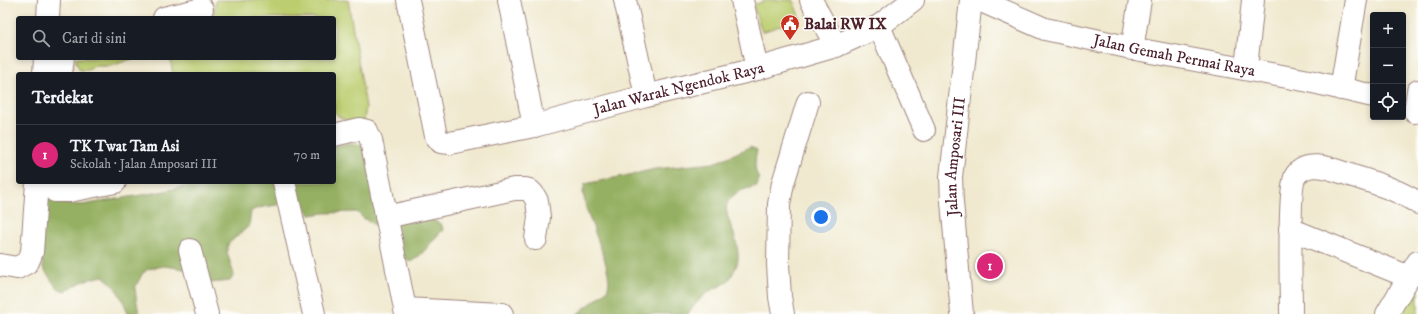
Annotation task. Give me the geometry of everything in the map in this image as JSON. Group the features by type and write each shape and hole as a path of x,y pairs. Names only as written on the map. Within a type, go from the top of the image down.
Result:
{"street":[{"path":"48,16 50,0"},
{"name":"Jalan Warak Ngendok Raya","path":"408,0 436,136 441,142 450,144 534,126 646,96 757,69 836,46 879,26 913,0"},
{"path":"509,0 534,126"},
{"path":"625,0 646,96"},
{"path":"742,0 757,69"},
{"path":"811,0 836,46"},
{"name":"Jalan Amposari III","path":"962,314 951,177 971,0"},
{"name":"Jalan Gemah Permai Raya","path":"979,0 1045,29 1132,49 1309,80 1370,95"},
{"path":"1132,49 1140,0"},
{"path":"1246,69 1253,0"},
{"path":"1341,89 1356,0"},
{"path":"172,16 202,9"},
{"path":"879,26 924,130"},
{"path":"44,72 46,60"},
{"path":"61,72 63,60"},
{"path":"783,314 780,297 778,264 779,204 782,183 808,102"},
{"path":"336,135 359,129 367,131 371,140 406,312 502,314"},
{"path":"1292,313 1290,229 1294,179 1296,175 1307,168 1325,167 1397,191 1418,203"},
{"path":"0,265 17,268 28,262 32,252 37,184"},
{"path":"50,184 55,191 69,191 105,184"},
{"path":"284,184 314,314"},
{"path":"388,225 514,189 525,189 533,194 539,208 536,239"},
{"path":"1290,229 1413,269 1387,314"},
{"path":"190,250 207,314"}],"green space":[{"path":"216,0 348,0 366,107 364,121 343,119 336,113 336,72 173,72 170,60 336,60 336,16 213,16"},
{"path":"769,0 793,0 800,19 762,32 753,5"},
{"path":"76,60 128,60 111,66 95,66 88,70 80,70"},
{"path":"352,143 367,146 389,194 399,207 412,214 435,221 442,225 443,230 415,259 410,262 378,227 363,218 357,212 310,215 302,201 258,208 251,211 249,226 228,244 227,252 234,275 230,281 209,283 191,270 164,266 148,269 142,274 135,288 139,314 128,314 118,293 103,276 86,280 65,291 57,288 43,268 38,202 42,195 66,204 82,205 165,191 196,184 336,184 336,146"},
{"path":"750,147 757,150 755,168 759,179 757,186 739,192 728,202 727,215 735,239 738,262 730,278 724,284 704,295 688,314 577,314 607,291 609,282 604,257 586,208 583,192 585,184 655,169 713,163"},
{"path":"1418,278 1418,314 1396,314"}],"place":[{"name":"Balai RW IX","path":"790,41"},
{"name":"TK Twat Tam Asi","path":"990,266"}]}
